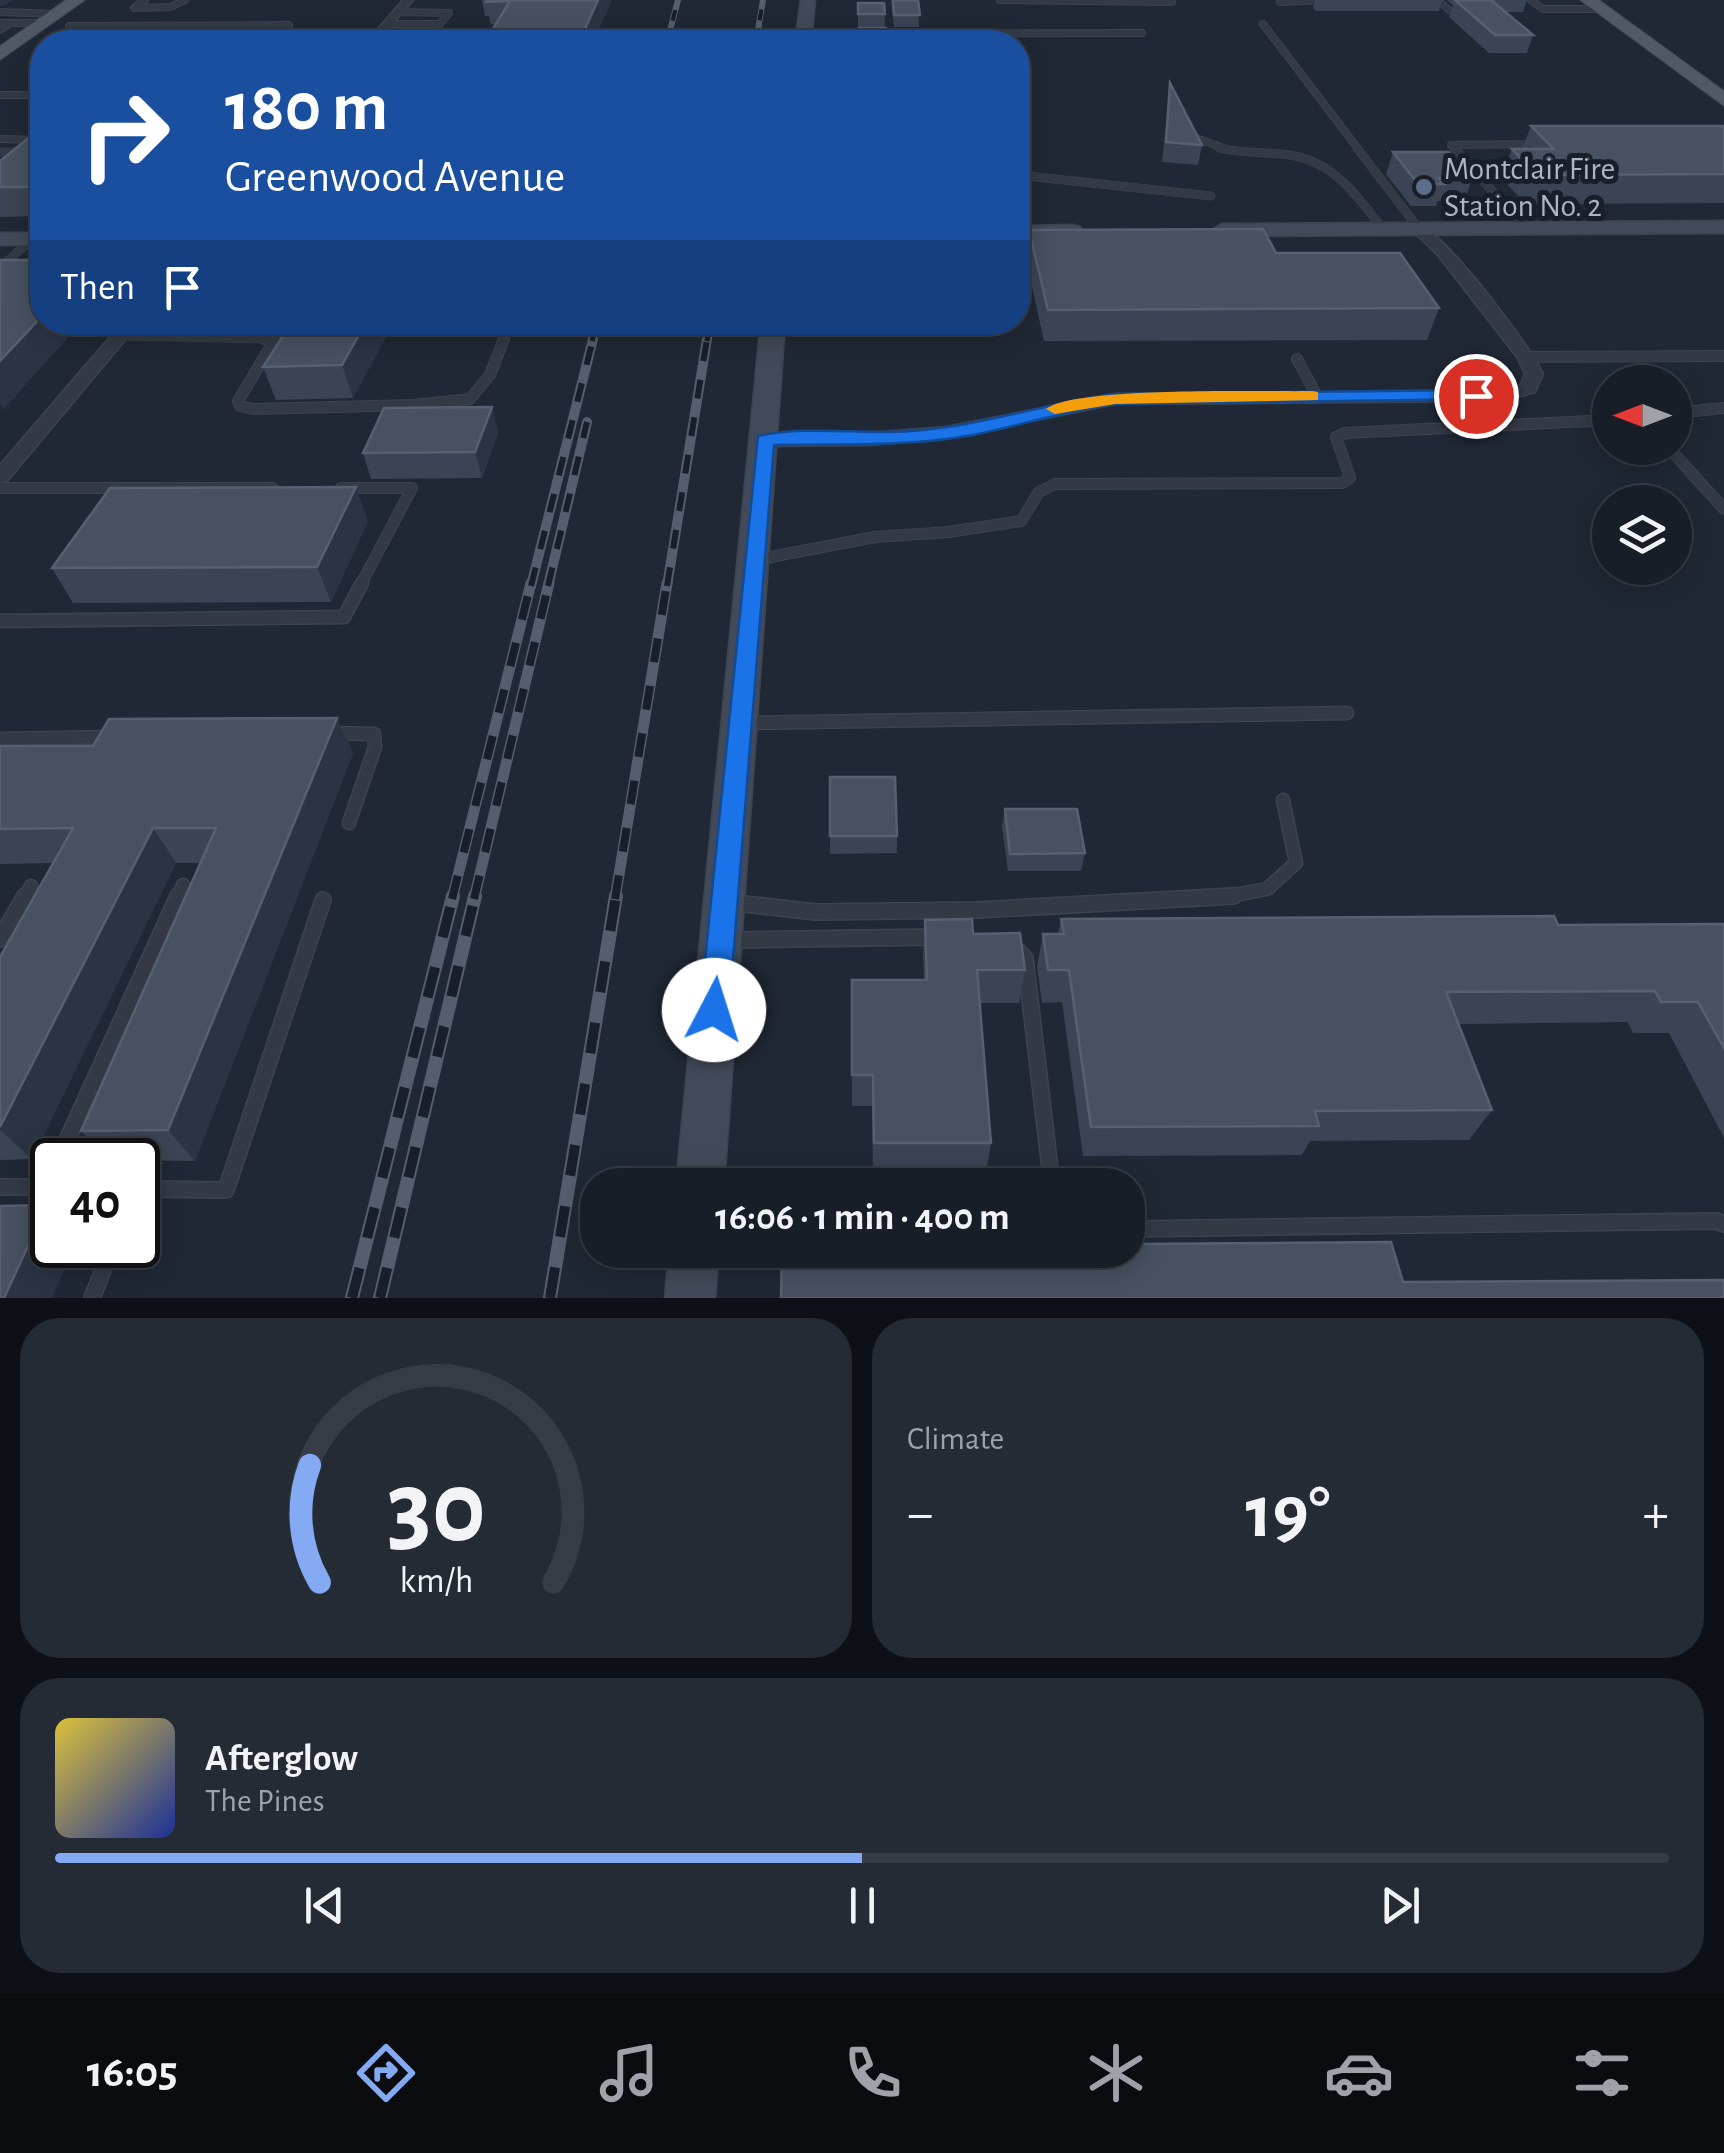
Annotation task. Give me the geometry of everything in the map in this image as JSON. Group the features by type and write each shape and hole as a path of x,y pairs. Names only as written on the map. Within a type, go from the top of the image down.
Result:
{"main road":[{"path":"52,30 85,4"},
{"path":"1594,4 1724,100"},
{"path":"1,68 30,46"}],"street":[{"path":"382,30 408,0"},
{"path":"805,30 808,0"},
{"path":"1193,230 1724,227"},
{"path":"765,440 912,437 972,429 1070,405 1115,399 1476,396 1529,388 1534,374 1526,357 1443,252 1419,229"},
{"path":"1030,232 1096,231"},
{"path":"0,239 30,238"},
{"path":"3,470 121,335"},
{"path":"701,1168 772,335"},
{"path":"690,1298 692,1268"}],"lane":[{"path":"145,0 134,8 170,7 185,0"},
{"path":"1000,0 1172,2"},
{"path":"1280,2 1327,0"},
{"path":"1437,0 1449,10"},
{"path":"1531,0 1543,9 1594,4"},
{"path":"0,12 52,30"},
{"path":"398,12 449,12 436,30"},
{"path":"0,26 10,23 52,30 290,25"},
{"path":"387,24 440,24"},
{"path":"1263,24 1419,229"},
{"path":"1030,35 1142,33"},
{"path":"0,95 30,95"},
{"path":"1196,138 1228,152 1291,156 1325,165 1382,229"},
{"path":"0,139 30,140"},
{"path":"1524,228 1451,145 1548,144"},
{"path":"0,152 30,152"},
{"path":"20,160 30,152"},
{"path":"1030,176 1211,196"},
{"path":"0,268 30,244"},
{"path":"215,335 274,339"},
{"path":"277,335 238,401 240,406 254,410 414,405 476,397 505,335"},
{"path":"1526,357 1724,356"},
{"path":"1298,359 1317,396"},
{"path":"1692,412 1723,410"},
{"path":"754,560 875,536 949,532 1021,521 1039,492 1055,484 1342,483 1350,478 1336,437 1345,433 1592,421"},
{"path":"1684,465 1724,509"},
{"path":"0,488 295,488"},
{"path":"0,621 344,616 412,488 334,488"},
{"path":"739,723 1347,713"},
{"path":"316,733 374,734 374,747 349,823"},
{"path":"0,739 118,737"},
{"path":"724,902 815,912 977,910 1226,898 1267,889 1296,862 1282,800"},
{"path":"68,1138 184,885"},
{"path":"0,939 30,886"},
{"path":"160,1188 226,1190 323,900"},
{"path":"720,940 947,937"},
{"path":"998,940 1010,943 1026,958 1050,1168"},
{"path":"0,1187 30,1185"},
{"path":"1145,1229 1716,1221 1724,1224"},
{"path":"92,1298 103,1268"}],"building":[{"path":"487,0 598,0 584,30 492,30 510,1"},
{"path":"893,0 918,0 920,15 894,15"},
{"path":"1455,0 1491,0 1533,35 1495,35"},
{"path":"858,3 884,3 885,14 858,14"},
{"path":"1170,83 1202,145 1166,142"},
{"path":"1531,126 1724,126 1724,174 1537,175 1512,149 1554,149"},
{"path":"30,137 30,187 0,187 0,161"},
{"path":"1393,152 1449,152 1472,178 1439,178 1444,184 1418,184"},
{"path":"1263,229 1276,253 1400,253 1439,308 1048,310 1030,230"},
{"path":"0,260 30,260 30,329 0,361"},
{"path":"284,335 359,335 342,365 263,367"},
{"path":"492,407 475,452 363,453 384,408"},
{"path":"356,487 317,567 52,568 110,488"},
{"path":"337,718 168,1130 81,1131 216,828 153,828 0,1127 0,957 73,828 0,829 0,746 93,746 109,719"},
{"path":"830,777 895,777 897,836 830,836"},
{"path":"1005,809 1077,809 1085,853 1010,854"},
{"path":"1554,916 1558,925 1724,924 1724,1048 1698,1002 1661,1002 1655,991 1446,992 1492,1110 1315,1111 1319,1126 1091,1127 1069,970 1048,970 1043,934 1064,934 1061,919"},
{"path":"972,919 973,934 1020,933 1025,970 977,970 991,1143 874,1143 873,1075 852,1075 852,980 927,980 925,920"},
{"path":"30,1205 30,1242 4,1298 0,1298 0,1206"},
{"path":"1391,1242 1403,1282 1724,1280 1724,1298 781,1298 782,1268 1145,1268 1145,1244"}],"railway":[{"path":"670,30 678,0"},
{"path":"758,30 763,0"},
{"path":"592,341 594,335"},
{"path":"707,341 708,335"},
{"path":"531,586 593,339"},
{"path":"667,586 707,339"},
{"path":"548,586 587,422"},
{"path":"452,899 531,583"},
{"path":"474,899 549,583"},
{"path":"615,899 667,583"},
{"path":"352,1298 453,896"},
{"path":"380,1298 475,896"},
{"path":"550,1298 616,896"}],"slow traffic":[{"path":"1055,409 1115,399 1312,396"}],"place":[{"name":"Montclair Fire Station No. 2","path":"1424,187"}],"route":[{"path":"714,1010 765,440 912,437 972,429 1070,405 1115,399 1476,396"}]}
